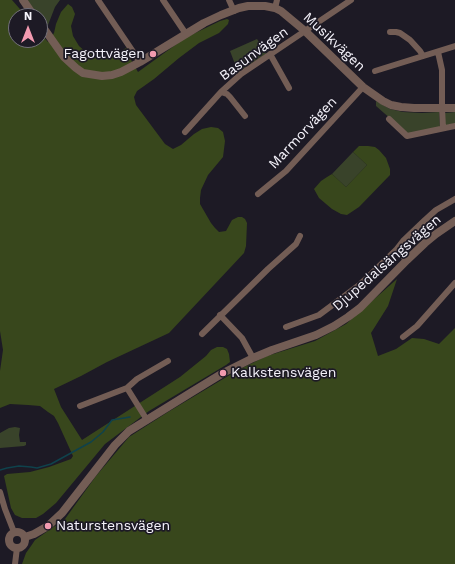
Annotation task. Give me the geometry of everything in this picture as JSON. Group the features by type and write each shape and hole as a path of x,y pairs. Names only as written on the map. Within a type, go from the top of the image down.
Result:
{"street":[{"path":"98,0 140,62"},
{"path":"163,0 186,34"},
{"path":"229,0 234,11"},
{"name":"Basunvägen","path":"185,132 221,92 240,74 351,0"},
{"name":"Musikvägen","path":"48,34 64,57 83,73 102,76 112,75 140,62 204,23 221,15 248,6 265,6 276,4 363,87 381,100 391,105 414,108 455,108"},
{"path":"390,32 400,33 405,36 423,56"},
{"path":"375,71 455,46"},
{"path":"438,52 442,70 443,128"},
{"path":"270,54 289,88"},
{"name":"Marmorvägen","path":"258,194 286,171 363,87"},
{"path":"221,92 230,97 245,116"},
{"path":"389,119 407,136 455,126"},
{"path":"286,328 319,315 358,286 436,210 455,199"},
{"name":"Djupedalsängsvägen","path":"25,537 48,526 62,513 115,445 130,431 223,373 272,350 316,335 348,317 360,308 407,260 436,234 455,221"},
{"path":"202,334 268,269 296,244 300,236"},
{"path":"396,250 407,260"},
{"path":"403,337 417,326 455,283"},
{"path":"220,315 242,338 253,358"},
{"path":"80,406 127,388 137,378 168,361"},
{"path":"127,388 147,420"},
{"path":"0,492 14,532"},
{"path":"14,532 21,532 25,537 26,540 20,548 12,546 9,541 10,536 14,532"},
{"path":"0,542 9,541"},
{"path":"15,564 17,548"}],"green space":[{"path":"0,0 12,0 19,8 8,8 8,48 48,48 48,42 54,33 61,12 68,4 72,7 75,14 71,26 73,36 79,46 87,53 96,55 118,53 126,48 132,52 130,58 138,72 185,38 220,21 227,19 229,20 228,24 219,33 199,43 179,58 137,91 134,97 136,105 165,144 173,149 181,145 202,129 211,127 218,128 223,132 225,141 223,157 208,175 201,190 200,204 211,223 219,232 226,231 232,220 238,217 245,219 247,223 246,246 244,253 169,333 54,389 61,407 82,440 180,377 206,356 211,350 217,347 227,349 230,362 149,411 105,444 56,503 43,514 36,518 22,518 15,515 11,508 4,476 7,474 30,472 49,467 71,459 73,456 54,416 40,406 10,404 0,408 0,371 3,350 0,331"},
{"path":"26,0 60,0 55,7 48,25 48,8 33,8"},
{"path":"257,39 267,54 238,72 230,51"},
{"path":"376,101 390,109 403,112 439,112 440,127 408,134 376,106"},
{"path":"455,112 455,124 445,126 445,113"},
{"path":"359,146 375,147 379,150 386,158 390,169 390,175 359,207 347,215 341,214 332,209 319,198 314,189 321,181 332,174 346,187 367,165 353,152"},
{"path":"353,152 367,165 346,187 332,174"},
{"path":"397,279 388,306 371,333 378,356 396,349 412,338 424,339 439,344 455,328 455,564 22,564 26,553 35,540 65,519 96,476 129,437 238,370 267,356 315,341 346,324"},
{"path":"9,428 20,428 20,442 26,442 26,445 0,448 0,433"}],"waterway":[{"path":"0,470 19,466 37,468 51,464 91,442 103,432 112,420 130,417"}],"place":[{"name":"Fagottvägen","path":"153,54"},
{"name":"Kalkstensvägen","path":"223,373"},
{"name":"Naturstensvägen","path":"48,526"}]}
